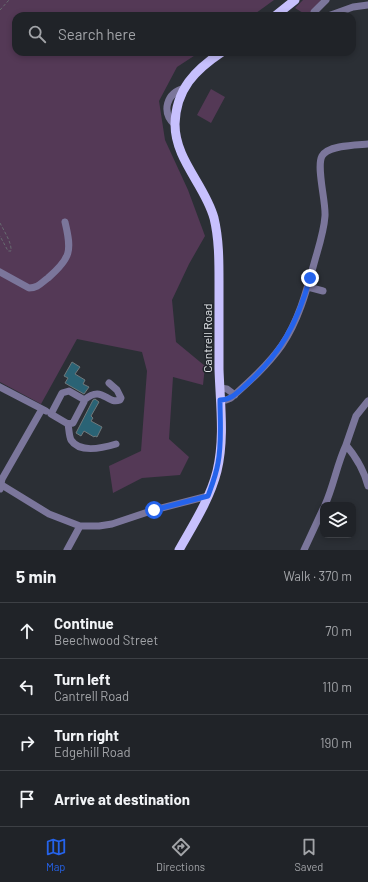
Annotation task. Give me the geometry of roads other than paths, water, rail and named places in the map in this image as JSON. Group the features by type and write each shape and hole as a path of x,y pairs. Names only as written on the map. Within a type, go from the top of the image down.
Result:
{"main road":[{"path":"280,12 295,0"},
{"name":"Cantrell Road","path":"179,550 208,496 219,462 219,258 216,227 208,201 202,188 182,157 175,125 178,104 184,88 190,78 202,66 216,56"}],"street":[{"path":"314,12 326,0"},
{"path":"339,12 353,7 368,5"},
{"path":"220,400 229,399 235,395 256,375 282,345 300,308 308,287 325,215 320,169 321,159 324,153 331,149 368,144"},
{"path":"0,272 29,288 34,288 41,285 66,260 69,248 65,222"},
{"path":"308,287 323,291"},
{"path":"0,387 68,424 73,423 84,404 84,400 90,395 95,393 115,401 120,400 120,394 109,383"},
{"path":"220,388 227,389 235,395"},
{"path":"51,414 62,393 64,392 69,392 84,400"},
{"path":"326,502 356,416 368,401"},
{"path":"42,409 2,479 0,486 49,514 80,526 99,526 112,524 154,510 208,496"},
{"path":"68,424 70,438 75,444 92,449 104,448 116,444"},
{"path":"346,444 357,459 368,486"},
{"path":"304,550 320,515"},
{"path":"67,550 80,526"}]}
